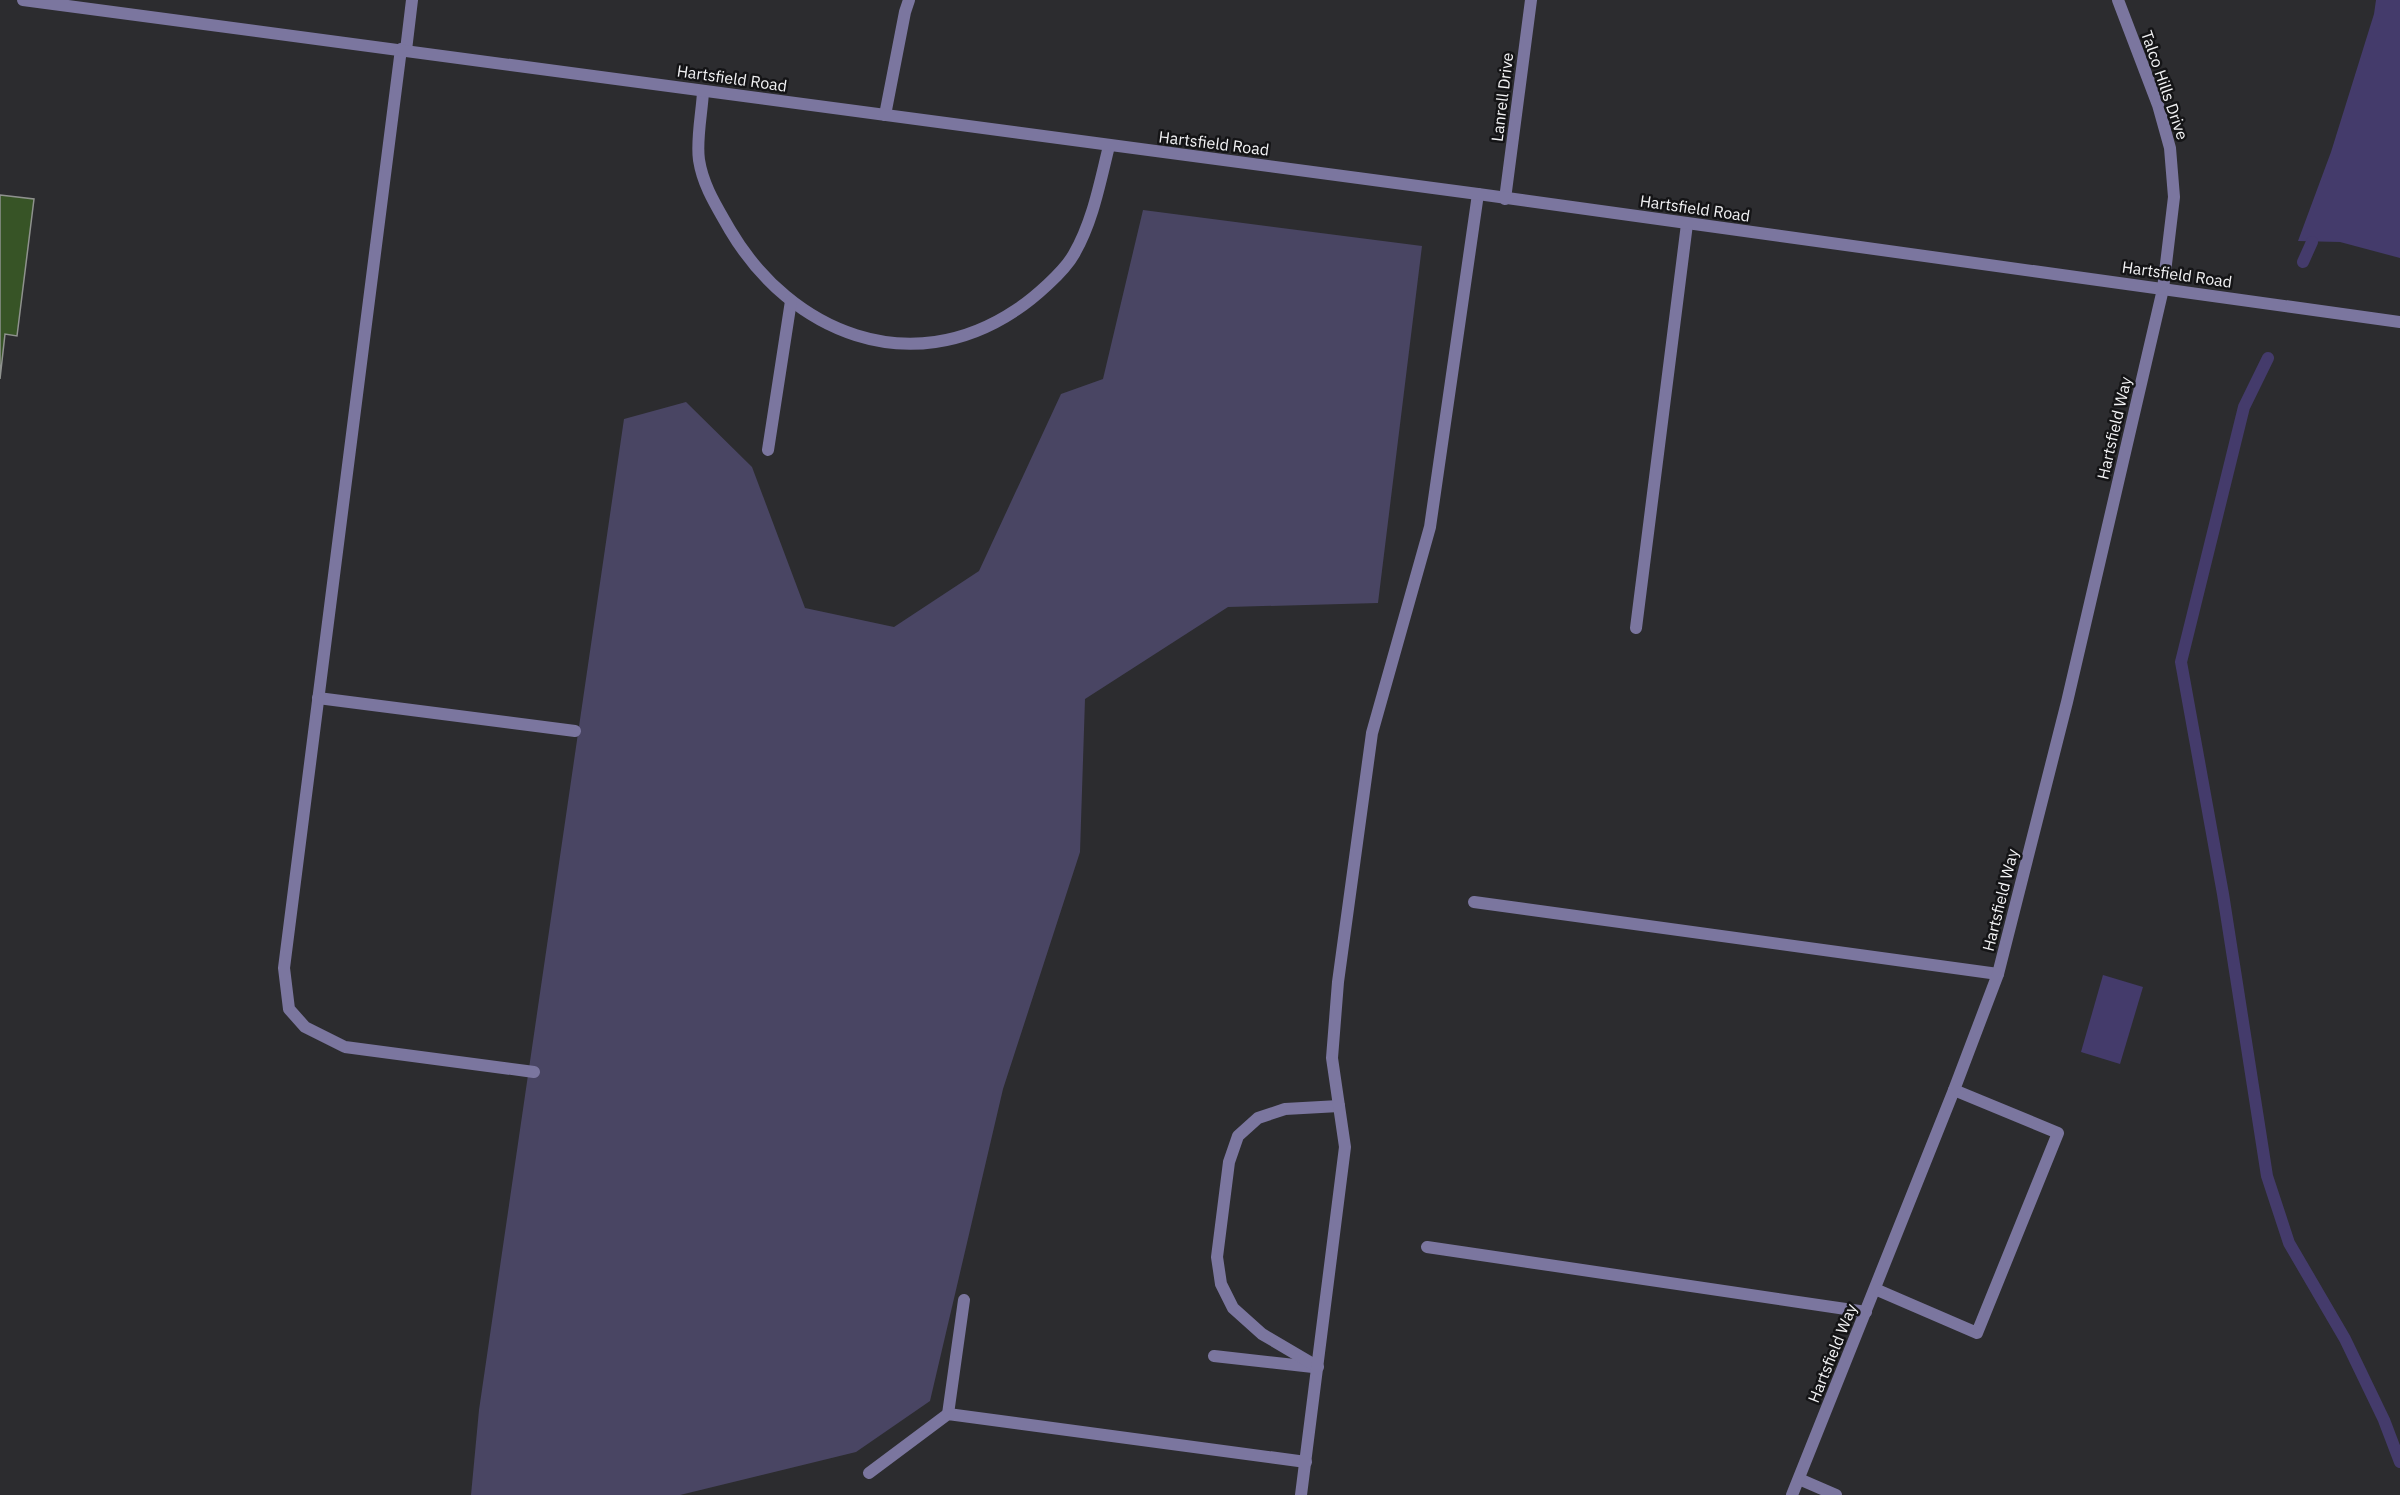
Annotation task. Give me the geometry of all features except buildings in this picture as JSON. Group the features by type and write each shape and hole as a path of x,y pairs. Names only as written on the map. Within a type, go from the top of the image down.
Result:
{"street":[{"name":"Hartsfield Road","path":"23,0 1478,194 2400,322"},
{"path":"412,0 403,49 284,969 289,1009 305,1027 345,1047 534,1072"},
{"path":"885,115 904,12 909,0"},
{"name":"Lanrell Drive","path":"1505,199 1531,0"},
{"name":"Talco Hills Drive","path":"2118,0 2158,105 2170,148 2174,197 2163,289"},
{"path":"703,92 699,159 709,193 738,243 772,286 811,316 841,332 879,342 938,342 958,338 998,322 1033,299 1073,255 1091,215 1109,146"},
{"path":"1301,1495 1345,1147 1332,1058 1338,982 1372,733 1430,527 1478,194"},
{"path":"1636,628 1687,224"},
{"name":"Hartsfield Way","path":"1792,1495 1998,974 2067,702 2163,289"},
{"path":"768,450 791,301"},
{"path":"318,698 575,731"},
{"path":"1474,902 1998,974"},
{"path":"1875,1289 1977,1333 2058,1133 1954,1090"},
{"path":"1318,1367 1262,1334 1233,1308 1221,1284 1217,1257 1229,1162 1238,1136 1258,1118 1285,1109 1340,1106"},
{"path":"1427,1247 1866,1312"},
{"path":"948,1414 964,1300"},
{"path":"1214,1356 1318,1367"},
{"path":"869,1473 948,1414 1306,1461"},
{"path":"1799,1479 1836,1495"}],"shaded area":[{"path":"2376,0 2400,0 2400,258 2340,242 2298,241 2331,152 2374,14"},
{"path":"1143,210 1422,246 1378,603 1228,607 1085,699 1080,852 1003,1089 930,1401 856,1452 680,1495 471,1495 479,1410 624,419 686,402 752,467 805,608 894,627 979,571 1061,394 1103,379"},
{"path":"2103,975 2143,987 2120,1064 2081,1052"}],"waterway":[{"path":"2303,262 2312,242"},
{"path":"2268,358 2244,407 2181,662 2223,894 2267,1176 2289,1243 2345,1339 2384,1420 2400,1462"}]}
